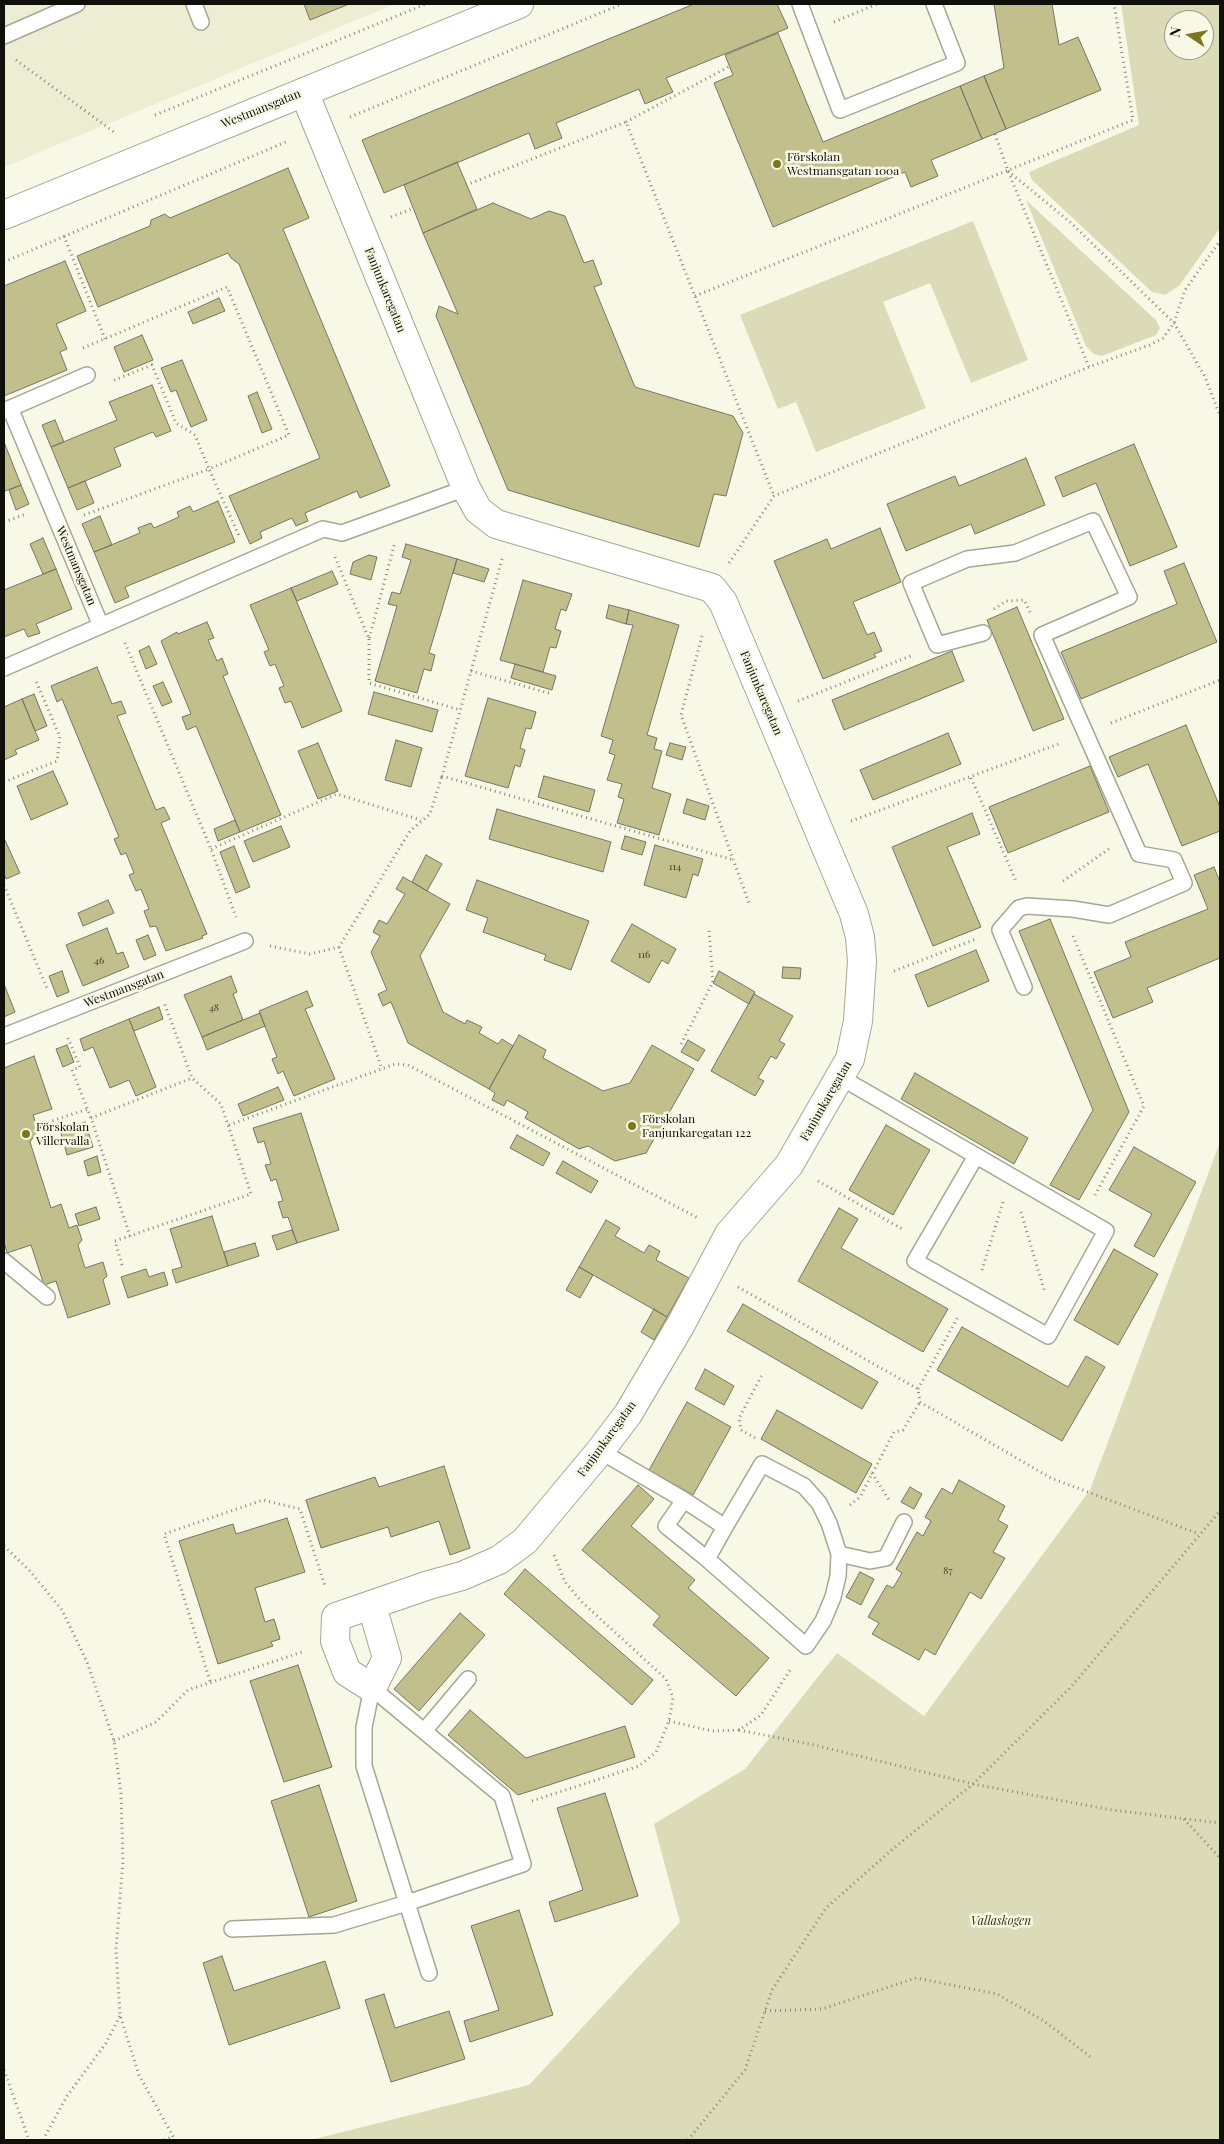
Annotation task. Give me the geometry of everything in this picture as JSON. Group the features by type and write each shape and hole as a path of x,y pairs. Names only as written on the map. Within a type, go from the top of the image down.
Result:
{"street":[{"name":"Westmansgatan","path":"4,215 519,4"},
{"name":"Fanjunkaregatan","path":"304,92 466,488 478,510 496,524 712,588 723,602 854,914 860,937 862,961 856,1040 850,1058 840,1077 789,1165 729,1234 710,1271 628,1414 600,1451 525,1541 499,1560 462,1576 429,1585 372,1606 335,1629"},
{"path":"335,1629 346,1672 372,1688 387,1658 372,1606"}],"lane":[{"path":"4,36 77,4"},
{"path":"194,4 201,22"},
{"path":"800,4 840,110 957,63 934,4"},
{"name":"Westmansgatan","path":"87,375 7,410 59,525 101,626"},
{"path":"4,668 323,529 342,533 466,488"},
{"path":"983,633 937,645 911,583 967,559 1016,553 1094,521 1129,597 1042,635 1139,854 1174,860 1184,883 1109,915 1073,909 1027,906 1018,908 1000,930 1024,987"},
{"name":"Westmansgatan","path":"4,1036 245,941"},
{"path":"840,1077 1106,1231 1048,1336 915,1261 976,1156"},
{"path":"4,1261 48,1297"},
{"path":"600,1451 684,1500 725,1527"},
{"path":"684,1500 666,1526 707,1559 806,1646 823,1621 833,1597 838,1576 840,1554 829,1523 818,1503 804,1486 762,1464 707,1559"},
{"path":"840,1554 870,1561 886,1558 904,1522"},
{"path":"424,1730 468,1679"},
{"path":"232,1929 334,1925 407,1903 523,1864 502,1796 372,1688 364,1727 364,1766 407,1903 429,1973"}],"path":[{"path":"230,83 426,4"},
{"path":"695,296 1133,120 1114,4"},
{"path":"12,56 114,132"},
{"path":"466,185 626,122 730,66"},
{"path":"626,122 774,496"},
{"path":"995,134 1008,171 1089,367"},
{"path":"1008,171 1070,222 1174,322 1205,376 1220,416"},
{"path":"384,220 414,208"},
{"path":"64,236 105,339"},
{"path":"712,588 774,496 1089,367 1150,345 1163,338 1174,322 1185,290 1220,241"},
{"path":"4,522 24,514 59,525 209,469 289,435 227,287 76,351 92,390 152,364 176,423 195,435 209,469 250,561"},
{"path":"404,510 369,639 369,682 460,710"},
{"path":"323,529 369,639"},
{"path":"116,620 211,849 245,941 310,954 339,947 410,831 430,814 503,556"},
{"path":"983,633 982,617 1006,601 1024,600 1042,635"},
{"path":"702,633 681,715 750,906"},
{"path":"769,712 937,645"},
{"path":"4,782 57,760 60,737 26,658"},
{"path":"471,671 552,694"},
{"path":"848,822 972,778 1220,680"},
{"path":"442,776 734,860"},
{"path":"972,778 1027,906 1130,834"},
{"path":"211,849 337,794 422,821"},
{"path":"4,884 80,1067 72,1070 88,1109 130,1236"},
{"path":"1073,909 1068,923 1144,1106 1083,1218"},
{"path":"681,1044 713,982 709,929"},
{"path":"894,971 1000,930"},
{"path":"339,947 382,1069"},
{"path":"122,1265 115,1240 251,1194 222,1104 192,1078 155,977"},
{"path":"229,1125 395,1064 408,1065 729,1234"},
{"path":"91,1118 192,1078"},
{"path":"43,1124 88,1109"},
{"path":"789,1165 926,1243"},
{"path":"829,1523 860,1497 894,1432 903,1430 920,1402 918,1389 972,1294 981,1274 1011,1176"},
{"path":"1011,1176 1054,1325"},
{"path":"710,1271 918,1389"},
{"path":"762,1375 739,1418 741,1430 770,1447 762,1464"},
{"path":"920,1402 1051,1478 1199,1534"},
{"path":"872,1474 904,1522"},
{"path":"114,1741 156,1722 188,1690 210,1681 335,1629 300,1509 263,1500 164,1534 210,1681"},
{"path":"688,2140 745,2070 772,1990 826,1908 894,1848 973,1784 1071,1687 1220,1511"},
{"path":"506,1809 639,1766 656,1752 669,1721 673,1698 666,1679 582,1602 565,1582 541,1522"},
{"path":"4,1546 29,1570 62,1610 87,1662 114,1741 121,1794 123,1850 116,1950 120,2015 139,2076 173,2138 164,2140"},
{"path":"739,1730 760,1715 806,1646"},
{"path":"669,1721 712,1731 739,1730 814,1745 973,1784 1112,1810 1220,1823"},
{"path":"1184,1819 1220,1858"},
{"path":"765,2010 822,2009 916,1978 997,1994 1044,2021 1093,2059"},
{"path":"43,2140 67,2096 106,2043 120,2015"},
{"path":"4,2070 29,2140"}],"shaded area":[{"path":"4,4 395,4 4,167"}],"green space":[{"path":"1121,4 1220,4 1220,228 1179,286 1165,295 1152,292 1032,180 1029,172 1139,125"},
{"path":"1026,200 1156,320 1160,328 1156,335 1102,356 1094,354 1086,346"},
{"path":"973,221 1028,360 971,383 930,283 883,302 926,408 816,452 796,402 778,409 740,315"},
{"name":"Vallaskogen","path":"1220,1142 1220,2140 311,2140 529,2085 680,1922 654,1824 745,1769 837,1653 924,1716 1090,1490"}],"building":[{"path":"304,4 349,4 310,20"},
{"path":"694,4 777,4 788,28 666,78 673,92 645,104 639,89 556,123 562,138 535,149 529,133 384,193 362,140"},
{"path":"994,4 1052,4 1059,45 1078,37 1101,90 1006,129 984,76 1004,68"},
{"path":"778,33 823,142 960,86 982,139 931,160 938,176 911,187 905,172 773,227 714,83 733,75 725,55"},
{"path":"984,76 1006,129 982,139 960,86"},
{"path":"457,162 477,209 423,233 404,185"},
{"path":"288,168 309,218 283,229 390,486 360,498 357,491 305,513 308,521 296,526 292,518 260,532 262,538 250,544 229,496 320,458 239,264 228,253 98,307 77,256 150,226 151,220 165,214 170,218"},
{"path":"493,203 531,219 549,211 565,216 584,263 593,260 602,284 594,287 635,387 733,416 743,433 726,496 714,494 699,547 508,490 436,316 439,306 458,314 423,233"},
{"path":"65,261 86,311 56,324 67,349 60,352 67,370 4,396 4,286"},
{"path":"219,298 225,311 193,324 188,312"},
{"path":"142,335 153,360 124,372 114,347"},
{"path":"182,360 207,420 191,427 176,390 171,392 161,368"},
{"path":"152,385 171,431 156,437 153,432 114,448 121,466 68,488 51,447 117,420 109,402"},
{"path":"257,392 272,429 262,433 248,396"},
{"path":"55,420 64,442 51,447 42,425"},
{"path":"4,442 21,485 5,491 4,489"},
{"path":"1134,444 1177,547 1130,566 1096,483 1063,497 1055,477"},
{"path":"1026,458 1045,505 975,534 971,524 906,551 887,504 955,476 959,486"},
{"path":"85,481 94,503 77,510 68,488"},
{"path":"21,485 29,504 16,510 9,490"},
{"path":"218,501 235,542 125,587 129,597 115,603 94,552 140,533 138,528 151,523 154,528 179,517 177,512 190,506 193,512"},
{"path":"100,516 112,545 94,552 82,524"},
{"path":"880,528 901,582 853,602 867,635 874,632 882,651 874,654 876,657 823,679 774,561 827,539 831,549"},
{"path":"43,538 56,569 43,574 30,544"},
{"path":"406,544 457,559 429,653 435,655 431,671 424,669 417,693 375,681 397,606 388,604 392,592 400,594 411,560 402,557"},
{"path":"369,555 377,557 371,580 350,574 353,562"},
{"path":"457,559 489,569 484,582 453,573"},
{"path":"1184,563 1217,642 1081,699 1061,652 1177,604 1164,571"},
{"path":"56,569 72,609 36,624 40,633 28,637 24,629 4,637 4,590"},
{"path":"332,571 338,584 297,601 291,588"},
{"path":"523,580 572,594 566,611 561,609 555,629 561,631 556,648 550,647 543,672 500,660"},
{"path":"291,588 342,711 302,728 291,701 285,703 279,688 284,686 275,664 270,666 264,652 269,650 250,605"},
{"path":"609,605 629,610 626,624 606,618"},
{"path":"1017,607 1064,719 1033,731 987,620"},
{"path":"629,610 679,625 647,735 657,738 654,749 662,751 652,788 671,794 659,835 617,823 624,799 618,797 622,784 607,780 615,755 609,753 613,740 601,736 633,625 626,624"},
{"path":"207,622 214,638 208,640 217,661 222,658 228,674 223,676 281,815 240,832 196,726 187,730 182,717 191,714 161,641 177,632 178,634"},
{"path":"149,646 157,664 146,669 139,651"},
{"path":"952,651 964,681 844,730 832,700"},
{"path":"515,664 556,676 552,690 511,678"},
{"path":"97,667 112,704 121,701 126,713 117,716 156,810 164,807 170,819 161,823 207,934 202,936 203,938 166,951 156,926 150,927 144,911 149,909 141,889 136,891 129,875 134,873 126,853 121,855 114,839 119,837 62,699 57,702 51,686"},
{"path":"163,682 172,702 162,706 153,686"},
{"path":"374,692 438,710 432,732 368,714"},
{"path":"34,694 47,726 35,731 22,699"},
{"path":"488,698 536,712 531,729 526,728 520,748 525,750 520,767 515,765 508,788 465,776"},
{"path":"22,699 39,740 15,750 17,754 4,760 4,707"},
{"path":"1186,725 1220,807 1220,831 1182,846 1148,764 1118,777 1109,757"},
{"path":"948,733 961,764 873,800 860,770"},
{"path":"396,740 422,748 411,787 385,780"},
{"path":"318,743 338,791 318,799 298,751"},
{"path":"670,743 686,747 682,760 666,755"},
{"path":"1090,766 1109,812 1008,853 989,807"},
{"path":"53,771 68,804 31,820 17,786"},
{"path":"544,776 595,790 589,812 538,797"},
{"path":"687,799 709,806 705,820 683,813"},
{"path":"497,809 611,842 603,872 489,839"},
{"path":"972,813 980,834 947,847 981,927 933,946 892,847"},
{"path":"235,820 240,832 218,841 214,829"},
{"path":"281,826 290,847 253,862 244,841"},
{"path":"625,836 646,842 642,855 621,849"},
{"path":"4,838 20,873 6,879 4,873"},
{"path":"655,845 703,859 698,876 693,874 686,898 644,885"},
{"path":"234,846 250,887 236,893 220,852"},
{"path":"426,855 442,864 427,891 412,882"},
{"path":"1214,867 1220,882 1220,958 1147,988 1153,1002 1113,1018 1094,972 1131,957 1125,942 1208,909 1194,875"},
{"path":"403,877 450,904 420,956 443,1012 465,1024 467,1020 482,1027 479,1033 498,1044 502,1039 513,1046 489,1089 408,1043 391,1002 383,1006 378,994 387,990 371,952 380,936 373,932 379,920 387,924 405,894 396,889"},
{"path":"477,880 589,921 571,970 544,960 546,955 483,932 488,918 466,910"},
{"path":"108,900 114,913 83,926 78,913"},
{"path":"1050,919 1129,1112 1079,1200 1050,1185 1093,1110 1019,931"},
{"path":"632,924 676,949 668,964 662,960 649,983 611,961"},
{"path":"107,928 117,954 123,952 129,967 83,986 66,945"},
{"path":"148,935 156,955 144,960 136,940"},
{"path":"976,950 989,981 928,1007 915,975"},
{"path":"783,967 801,968 800,979 782,978"},
{"path":"62,971 69,992 57,997 49,976"},
{"path":"719,971 755,992 749,1004 713,983"},
{"path":"231,976 237,992 233,994 243,1020 202,1037 184,995"},
{"path":"4,984 15,1012 4,1017"},
{"path":"307,991 313,1006 305,1009 335,1079 294,1096 283,1071 278,1074 272,1059 277,1057 259,1011"},
{"path":"754,994 793,1016 779,1041 785,1044 776,1059 771,1056 758,1078 764,1081 755,1096 711,1071"},
{"path":"159,1007 163,1019 134,1031 129,1019"},
{"path":"260,1013 265,1026 207,1050 202,1037"},
{"path":"129,1019 156,1087 136,1096 129,1080 110,1088 93,1047 84,1051 80,1039"},
{"path":"519,1035 546,1050 543,1058 603,1091 630,1083 652,1045 694,1069 646,1153 615,1161 588,1146 579,1149 525,1118 528,1112 507,1100 504,1106 492,1100 495,1093 489,1089"},
{"path":"688,1040 705,1050 698,1061 681,1052"},
{"path":"67,1045 74,1062 63,1067 56,1049"},
{"path":"34,1056 52,1109 33,1115 38,1130 30,1142 51,1208 61,1204 69,1228 77,1225 82,1240 78,1245 85,1268 103,1262 107,1276 103,1280 110,1304 68,1318 56,1281 44,1285 31,1245 7,1253 4,1242 4,1068"},
{"path":"915,1073 1028,1138 1014,1164 901,1099"},
{"path":"278,1087 284,1100 243,1116 238,1104"},
{"path":"301,1113 339,1230 297,1243 288,1217 283,1218 278,1202 283,1201 276,1179 271,1181 265,1165 271,1164 264,1141 258,1143 253,1128"},
{"path":"85,1122 93,1147 67,1155 60,1130"},
{"path":"886,1125 930,1150 893,1215 849,1190"},
{"path":"517,1135 550,1153 543,1166 510,1148"},
{"path":"1134,1147 1196,1182 1154,1257 1134,1246 1152,1214 1109,1190"},
{"path":"97,1156 101,1172 88,1176 84,1161"},
{"path":"563,1161 598,1181 591,1193 556,1173"},
{"path":"96,1207 100,1219 79,1226 75,1214"},
{"path":"839,1208 858,1219 841,1248 948,1309 923,1352 798,1281"},
{"path":"212,1216 228,1266 176,1283 172,1270 182,1267 170,1229"},
{"path":"606,1220 620,1228 615,1236 644,1253 649,1245 660,1251 656,1260 689,1278 667,1317 579,1267"},
{"path":"292,1230 297,1243 277,1250 272,1236"},
{"path":"255,1243 259,1256 228,1266 224,1252"},
{"path":"1114,1249 1158,1274 1118,1345 1074,1320"},
{"path":"579,1267 593,1275 580,1298 566,1290"},
{"path":"146,1269 149,1277 164,1272 168,1285 128,1298 121,1277"},
{"path":"743,1304 878,1382 862,1409 727,1331"},
{"path":"654,1309 667,1317 654,1340 641,1332"},
{"path":"962,1327 1068,1387 1086,1356 1105,1367 1062,1441 937,1370"},
{"path":"705,1369 734,1386 724,1405 695,1389"},
{"path":"687,1402 731,1427 693,1495 649,1470"},
{"path":"777,1410 872,1464 856,1493 761,1439"},
{"path":"444,1466 470,1548 450,1555 439,1521 391,1537 388,1527 321,1548 306,1500 375,1477 379,1487"},
{"path":"959,1480 1005,1506 998,1520 1008,1526 993,1552 1005,1558 981,1599 970,1592 935,1655 925,1649 919,1660 872,1634 879,1623 868,1617 887,1585 893,1588 902,1573 896,1569 917,1532 923,1536 931,1521 925,1517 942,1488 952,1494"},
{"path":"638,1485 654,1499 631,1526 695,1580 688,1588 769,1658 736,1696 653,1625 660,1616 582,1550"},
{"path":"910,1487 922,1494 914,1509 901,1502"},
{"path":"287,1518 305,1572 255,1588 265,1622 274,1619 280,1639 271,1642 273,1646 218,1664 179,1541 233,1524 236,1534"},
{"path":"525,1569 653,1680 632,1705 504,1594"},
{"path":"860,1572 874,1579 861,1605 846,1597"},
{"path":"460,1613 485,1635 419,1711 394,1689"},
{"path":"298,1665 332,1767 284,1782 250,1681"},
{"path":"470,1710 526,1758 625,1726 635,1757 518,1795 448,1735"},
{"path":"319,1785 357,1901 309,1917 271,1801"},
{"path":"605,1793 638,1896 555,1922 549,1902 583,1890 557,1808"},
{"path":"519,1910 553,2015 470,2042 464,2021 499,2010 471,1926"},
{"path":"222,1956 234,1991 325,1961 340,2008 229,2045 203,1963"},
{"path":"384,1994 395,2028 449,2011 465,2059 391,2082 365,2000"}],"place":[{"name":"Förskolan Westmansgatan 100a","path":"777,164"},
{"name":"Förskolan Fanjunkaregatan 122","path":"632,1126"},
{"name":"Förskolan Villervalla","path":"26,1134"}]}
